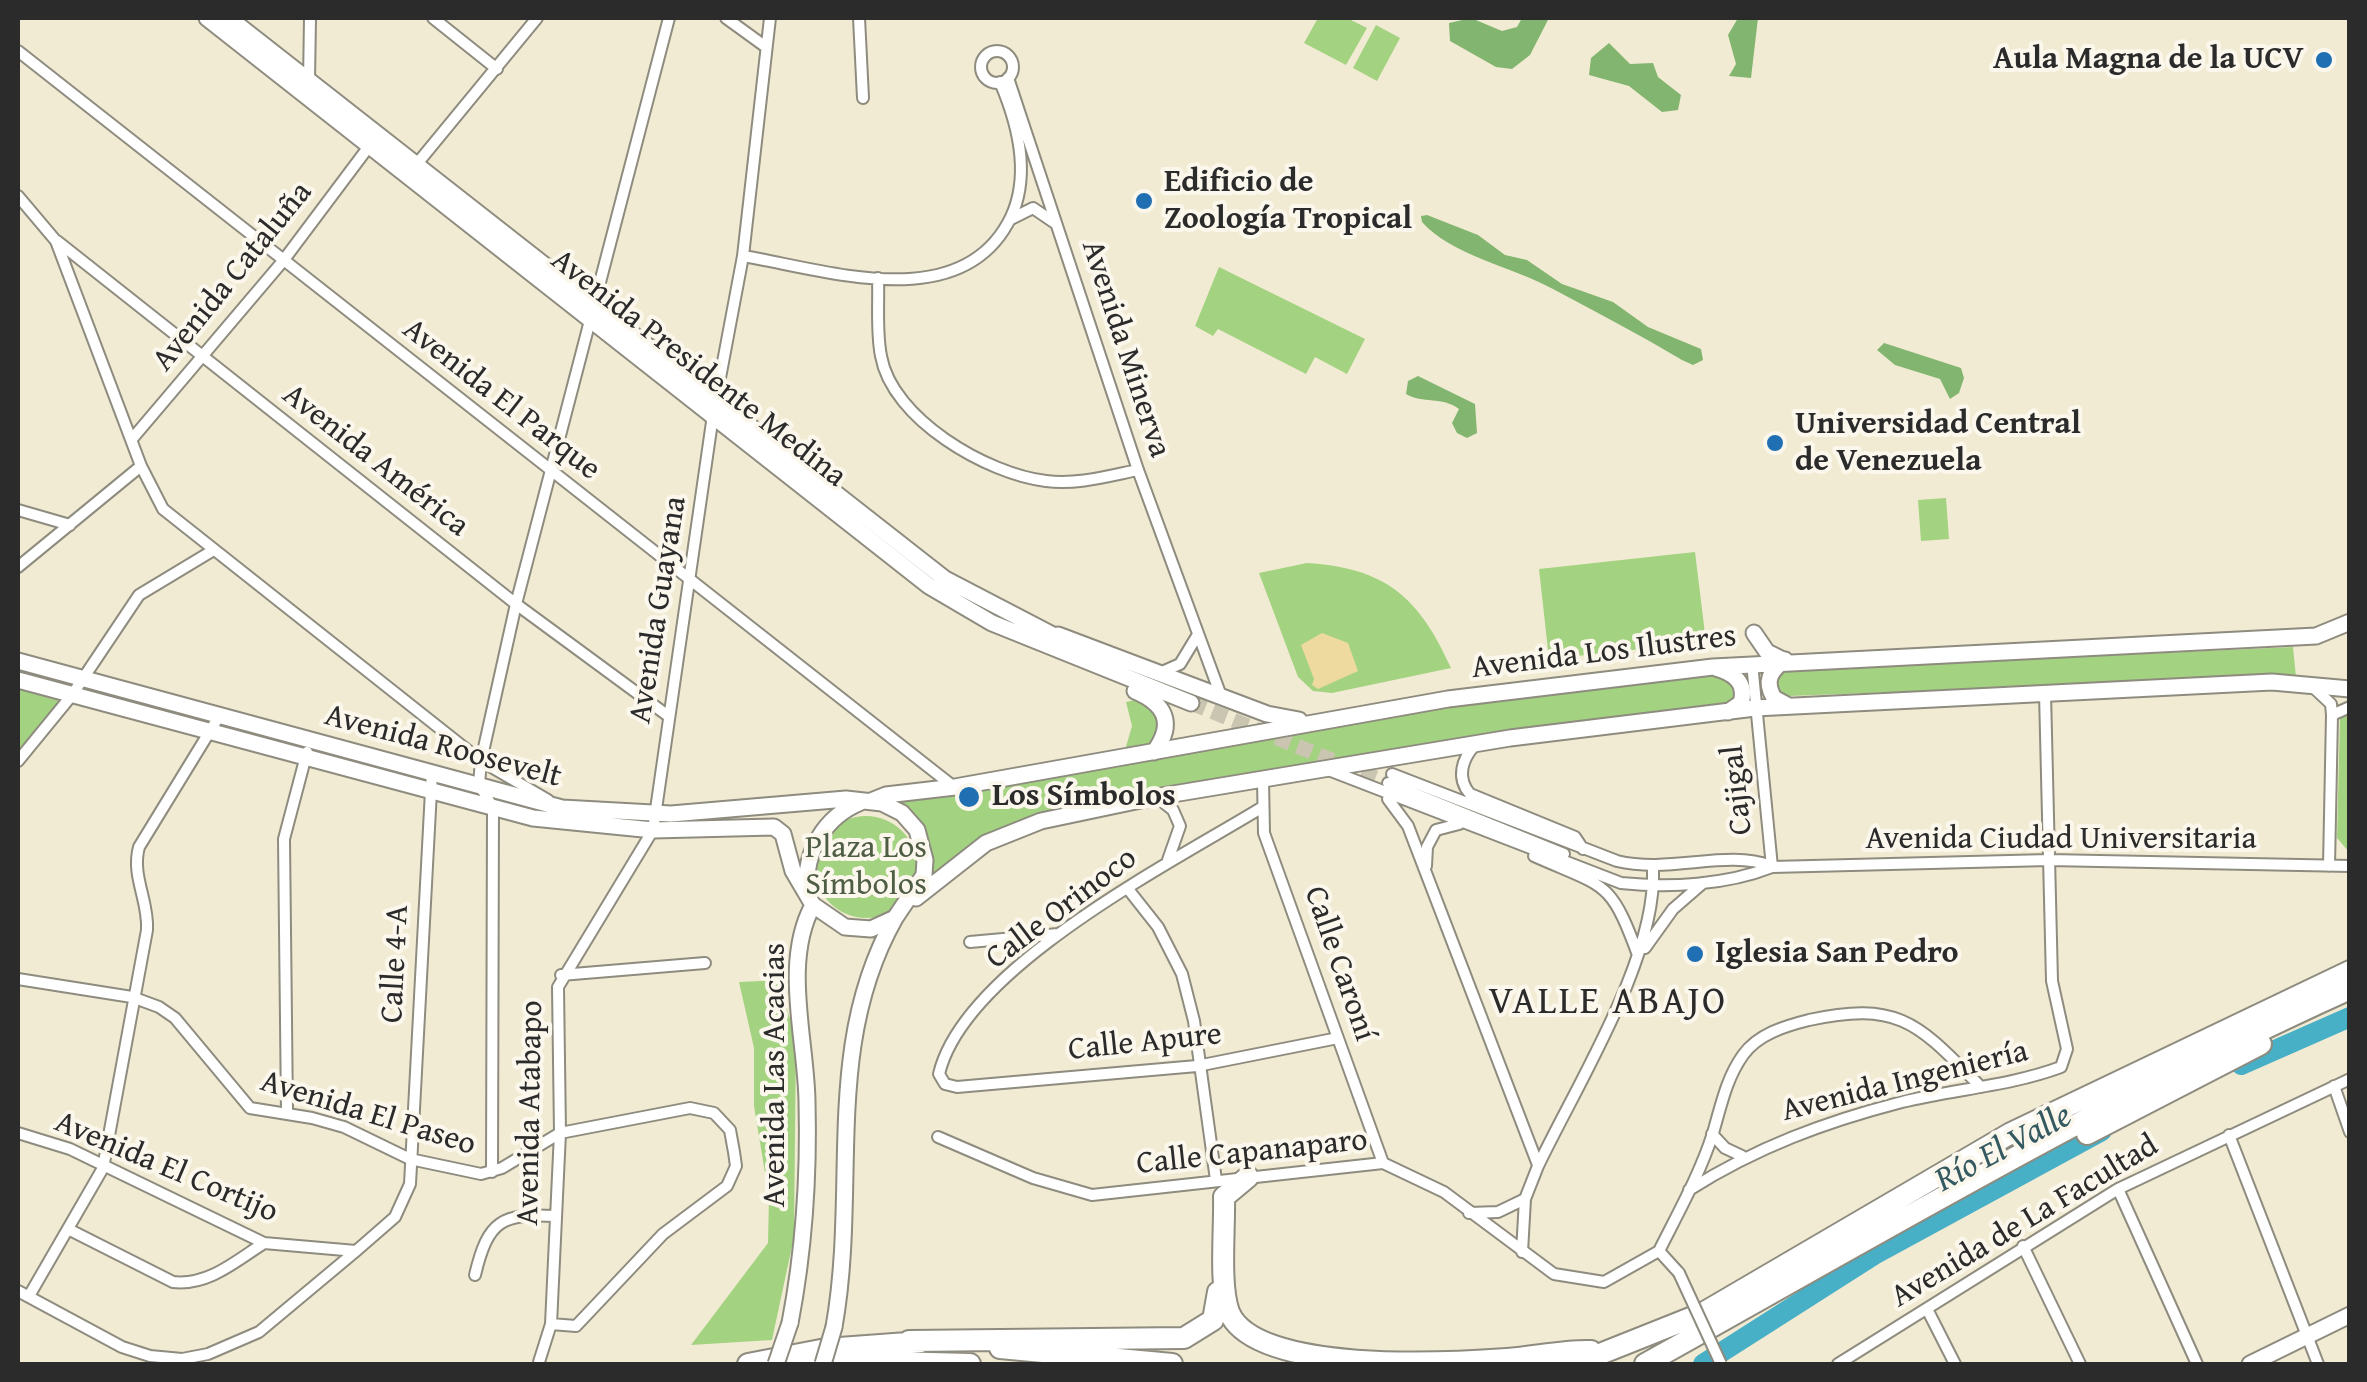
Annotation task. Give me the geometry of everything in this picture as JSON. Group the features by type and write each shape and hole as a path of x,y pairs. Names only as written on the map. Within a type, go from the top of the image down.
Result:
{"highway":[{"path":"2218,1034 2240,1012 2350,956"},
{"path":"1575,1364 1608,1354 1715,1306 2011,1133 2350,972"},
{"path":"1664,1364 2243,1037 2350,990"},
{"path":"1644,1364 2035,1154 2350,1004"},
{"path":"1248,1177 1224,1198 1227,1302 1237,1324 1251,1336 1321,1356 1373,1362 1608,1354"},
{"path":"748,1364 771,1356 909,1341 1193,1336 1213,1320 1218,1309 1216,1180"},
{"path":"909,1341 1172,1364"},
{"path":"811,1364 850,1360 970,1364"}],"main road":[{"name":"Avenida Presidente Medina","path":"207,18 714,407 929,586 992,624 1046,640 1192,699"},
{"name":"Avenida Presidente Medina","path":"228,18 416,166 593,314"},
{"name":"Avenida Los Ilustres","path":"868,801 1448,699 1713,666 2316,636 2350,622"},
{"path":"1754,633 1767,652 1785,660 1770,672 1769,686 1777,701 1797,706"},
{"path":"1154,752 1168,728 1159,705 1054,658 1046,640 1066,635 1267,714 1313,721"},
{"name":"Avenida Roosevelt","path":"18,662 213,724 305,759 564,824 654,822 774,827 783,834 793,871 810,900"},
{"path":"1713,666 1737,678 1743,689 1741,703 1728,712"},
{"name":"Avenida Roosevelt","path":"18,680 72,695 308,741 562,808 654,822 868,801"},
{"path":"908,903 986,844 1012,832 1155,797 1476,743 1755,708 2305,682 2350,690"},
{"path":"824,1364 834,1327 844,1248 850,1046 864,980 895,918 924,876 923,844 902,814 868,801 834,819 819,837 807,869 810,900 845,928 871,928 895,918"},
{"name":"Avenida Las Acacias","path":"776,1364 790,1323 801,1256 807,1159 799,939 810,900"},
{"path":"2250,1364 2350,1315"}],"street":[{"path":"308,81 310,18"},
{"path":"434,18 497,69"},
{"path":"416,166 537,18"},
{"path":"492,1172 493,808 478,784 481,761 516,604 669,18"},
{"path":"726,18 766,47"},
{"name":"Avenida Guayana","path":"654,822 714,407 743,256 770,18"},
{"path":"859,18 863,98"},
{"name":"Avenida El Parque","path":"18,51 955,788"},
{"name":"Avenida Minerva","path":"1007,224 1018,196 1023,164 1004,80 1059,228 1138,470 1221,696"},
{"name":"Avenida Cataluña","path":"132,439 284,261 370,145"},
{"path":"18,196 56,240 142,466 162,508 481,761 562,808"},
{"path":"743,256 878,278 950,273 982,254 1019,211 1032,208 1044,212 1059,228"},
{"name":"Avenida América","path":"56,240 516,604 667,715"},
{"path":"878,278 880,356 886,373 922,420 948,440 1015,476 1049,482 1081,482 1138,470"},
{"path":"18,567 142,466"},
{"path":"18,510 70,526"},
{"path":"18,760 72,695 139,596 212,551"},
{"path":"1162,672 1184,659 1198,635"},
{"name":"Cajigal","path":"1752,663 1772,867"},
{"path":"2305,682 2331,704 2329,866"},
{"path":"2045,694 2050,860"},
{"path":"2332,714 2350,707"},
{"path":"24,1293 68,1229 103,1168 148,914 137,878 139,848 213,724"},
{"path":"287,1112 284,839 308,741"},
{"path":"1476,743 1461,770 1470,794 1574,837 1583,850"},
{"name":"Avenida Ciudad Universitaria","path":"1325,769 1386,783 1583,850 1653,869 1750,858 1772,867"},
{"name":"Calle 4-A","path":"24,1293 122,1347 150,1356 182,1359 208,1354 259,1332 395,1217 406,1200 410,1159 432,772"},
{"name":"Calle Caroní","path":"1263,780 1264,832 1383,1163"},
{"path":"1386,783 1400,810 1538,1166"},
{"name":"Avenida Ciudad Universitaria","path":"1386,783 1460,824 1604,888 1628,922 1638,957"},
{"name":"Avenida Ciudad Universitaria","path":"1386,783 1614,876 1654,886"},
{"name":"Calle Orinoco","path":"1155,797 1173,810 1180,826 1172,856 1164,864"},
{"name":"Calle Orinoco","path":"957,1087 946,1084 939,1074 958,1026 1060,934 1164,864 1261,808"},
{"name":"Avenida Atabapo","path":"539,1362 551,1324 560,1133 558,987 561,975 654,822"},
{"path":"1426,879 1430,837 1445,825 1460,824"},
{"name":"Avenida Ciudad Universitaria","path":"1460,824 1620,883 1654,886 1750,875 1772,867 2050,860 2350,866"},
{"name":"Avenida Ingeniería","path":"1689,1190 1742,1156 1782,1138 1903,1102 2030,1079 2060,1068 2067,1049 2052,981 2050,860"},
{"path":"1638,957 1654,886 1653,869"},
{"path":"1522,1252 1526,1200 1538,1166 1638,957 1673,908 1706,881"},
{"path":"1128,889 1158,928 1182,974 1194,1021 1197,1066 1216,1180"},
{"path":"970,942 1060,934"},
{"path":"561,975 705,964"},
{"name":"Avenida El Paseo","path":"18,979 132,998 175,1018 243,1104 344,1127 410,1159 481,1174 492,1172 560,1133"},
{"path":"1720,1364 1679,1273 1659,1252 1712,1134 1726,1086 1754,1043 1791,1024 1838,1014 1884,1013 1926,1033 1981,1086"},
{"name":"Calle Apure","path":"957,1087 1197,1066 1338,1038"},
{"name":"Avenida de La Facultad","path":"1838,1364 2118,1189 2350,1079"},
{"path":"2334,1086 2350,1132"},
{"path":"551,1324 576,1326 663,1234 727,1186 736,1166 730,1130 714,1114 701,1109 560,1133"},
{"name":"Avenida El Cortijo","path":"18,1132 70,1150 264,1243 356,1251"},
{"path":"1712,1134 1725,1148 1742,1156"},
{"path":"2228,1134 2318,1364"},
{"name":"Calle Capanaparo","path":"938,1137 1033,1178 1092,1195 1383,1163 1418,1177 1554,1274 1604,1282 1659,1252"},
{"path":"2118,1189 2197,1364"},
{"path":"1469,1212 1498,1212 1526,1200"},
{"path":"475,1275 489,1233 501,1219 523,1214 556,1216"},
{"path":"68,1229 173,1282 187,1284 212,1276 264,1243"},
{"path":"2023,1246 2080,1364"},
{"path":"1927,1309 1955,1364"}],"green space":[{"path":"1318,18 1347,18 1367,28 1346,65 1304,43"},
{"path":"1471,18 1502,31 1517,27 1522,18 1549,18 1530,55 1512,69 1496,67 1450,41 1449,23"},
{"path":"1738,18 1758,18 1751,78 1729,76 1736,64 1728,35"},
{"path":"1376,25 1400,38 1377,81 1353,68"},
{"path":"1609,43 1630,64 1653,63 1658,77 1681,95 1678,110 1662,112 1629,86 1589,75 1591,58"},
{"path":"1421,216 1478,235 1505,255 1527,260 1562,284 1613,302 1648,327 1701,349 1703,360 1693,365 1682,360 1538,281 1466,252 1422,222"},
{"path":"1219,267 1365,339 1347,374 1315,357 1306,374 1218,329 1213,336 1195,326"},
{"path":"1884,343 1961,368 1964,378 1959,393 1950,399 1940,379 1895,365 1877,350"},
{"path":"1418,376 1475,404 1477,433 1467,438 1457,433 1452,423 1459,409 1453,405 1406,394 1408,381"},
{"path":"1946,498 1949,539 1921,541 1918,500"},
{"path":"1695,552 1706,642 1549,659 1539,569"},
{"path":"1307,563 1358,572 1397,591 1426,622 1451,668 1332,693 1313,691 1298,677 1259,573"},
{"path":"2293,647 2296,677 1789,696 1774,695 1771,671"},
{"path":"1713,667 1731,673 1741,703 1510,738 1011,831 913,899 923,874 911,827 873,802 1237,736"},
{"path":"18,689 60,701 18,758"},
{"path":"1143,698 1162,715 1161,733 1151,748 1125,750 1132,726 1126,702"},
{"path":"2340,716 2349,716 2349,852 2337,838"},
{"name":"Plaza Los Símbolos","path":"866,816 886,819 909,838 917,867 914,887 895,910 866,918 846,915 823,896 815,867 818,847 837,824"},
{"path":"782,980 781,991 796,1037 794,1237 772,1340 691,1345 768,1243 769,1197 754,1106 754,1048 739,982"}],"sand":[{"path":"1322,633 1348,643 1358,671 1318,689 1312,685 1314,679 1301,645"}],"waterway":[{"name":"Río El Valle","path":"2241,1065 2350,1017"},
{"name":"Río El Valle","path":"1703,1364 1874,1255 2102,1131"}],"tunnel":[{"path":"1191,703 1388,783"}],"place":[{"name":"Aula Magna de la UCV","path":"2324,60"},
{"name":"Edificio de Zoología Tropical","path":"1144,201"},
{"name":"Universidad Central de Venezuela","path":"1775,443"},
{"name":"Los Símbolos","path":"969,797"},
{"name":"Iglesia San Pedro","path":"1695,954"}],"district":[{"name":"VALLE ABAJO","path":"1608,1003"}]}
